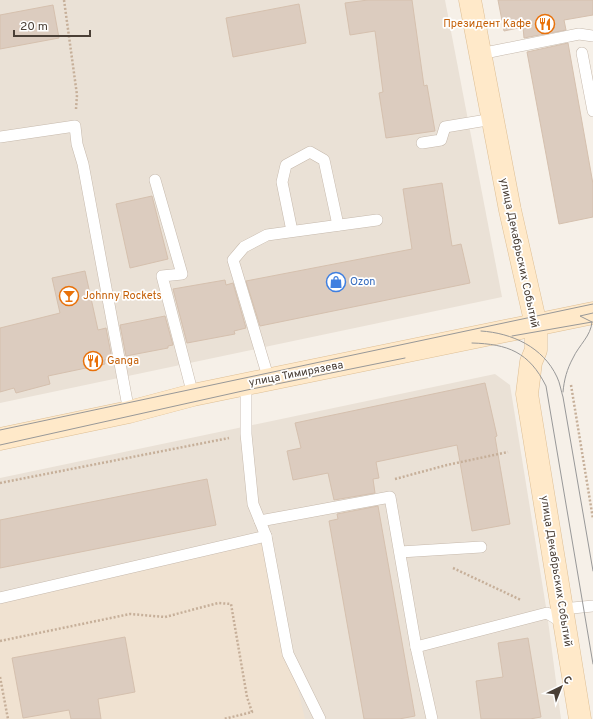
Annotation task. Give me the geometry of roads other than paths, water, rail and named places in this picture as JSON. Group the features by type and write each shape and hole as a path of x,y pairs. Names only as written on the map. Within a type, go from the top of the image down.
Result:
{"main road":[{"name":"улица Декабрьских Событий","path":"470,0 536,325 536,350 531,362 527,394 558,616 580,719"},
{"name":"улица Тимирязева","path":"0,439 129,412 193,395 593,313"}],"lane":[{"path":"480,54 579,34 593,36"},
{"path":"582,53 593,111"},
{"path":"422,143 441,140 446,127 493,119"},
{"path":"0,137 75,126 77,144 83,164 129,412"},
{"path":"292,232 282,182 286,165 310,152 324,160 338,225"},
{"path":"155,180 182,274 162,276 193,395"},
{"path":"269,380 234,260 244,247 267,235 378,220"},
{"path":"246,384 246,434 253,504 266,536 288,654 320,719"},
{"path":"260,521 390,497 416,647 432,719"},
{"path":"0,598 266,536"},
{"path":"400,552 481,546"},
{"path":"416,647 558,616 593,606"}],"tram line":[{"path":"0,430 593,304"},
{"path":"592,322 580,316 593,313"},
{"path":"512,336 592,322"},
{"path":"563,392 569,366 575,353 587,336 592,322"},
{"path":"481,331 504,335 535,350 544,357 557,377 563,397 593,571"},
{"path":"472,343 496,345 516,352 532,365 546,386 593,664"},
{"path":"0,445 247,390 405,358"}],"place":[{"name":"Президент Кафе","path":"545,24"},
{"name":"Ozon","path":"336,282"},
{"name":"Johnny Rockets","path":"69,296"},
{"name":"Ganga","path":"93,361"}]}
